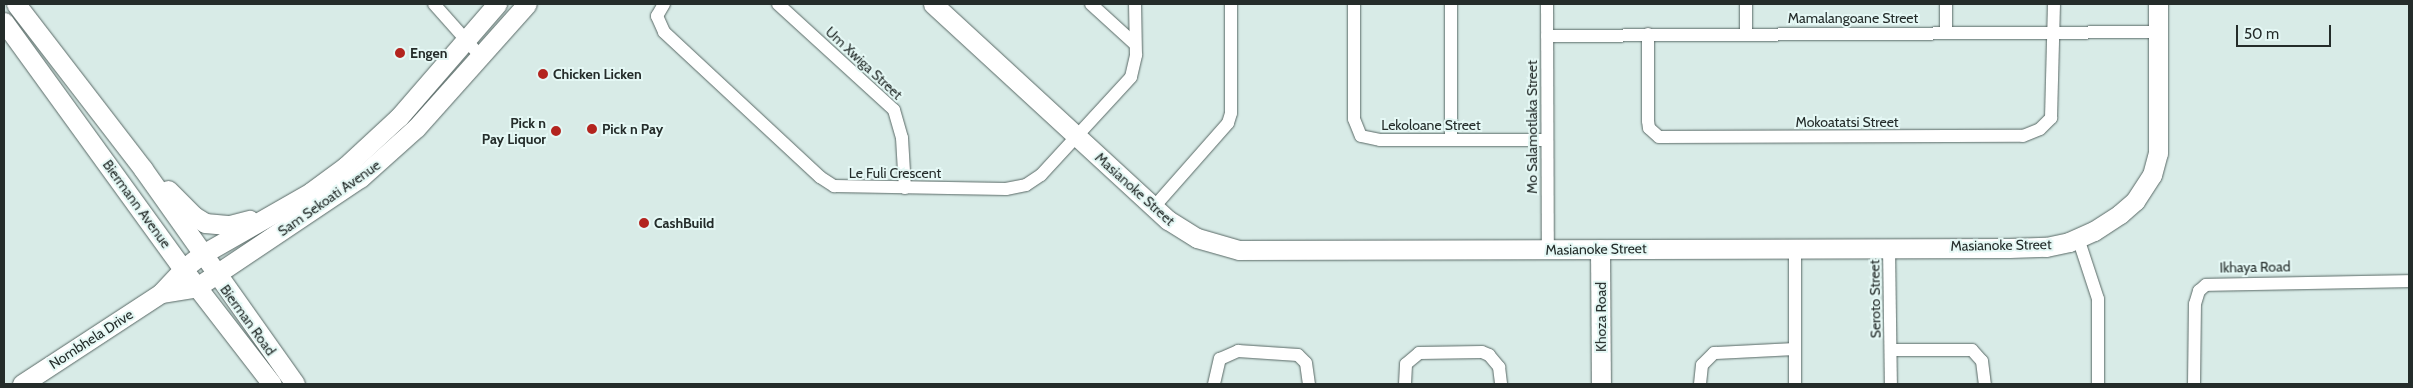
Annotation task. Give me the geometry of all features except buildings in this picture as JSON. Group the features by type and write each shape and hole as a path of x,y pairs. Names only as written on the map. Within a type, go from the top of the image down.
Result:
{"street":[{"name":"Biermann Avenue","path":"16,4 142,169 201,255"},
{"path":"434,4 481,57"},
{"name":"Sam Sekoati Avenue","path":"183,269 201,255 328,181 382,134 497,4"},
{"name":"Sam Sekoati Avenue","path":"197,287 367,172 404,141 527,4"},
{"name":"Le Fuli Crescent","path":"664,4 657,16 664,32 820,177 834,186 847,188 1006,189 1026,185 1041,175 1131,77 1135,64 1135,4"},
{"name":"Um Xwiga Street","path":"778,4 894,110 902,138 905,188"},
{"name":"Masianoke Street","path":"933,4 1154,207 1192,236 1234,249 1548,250 2046,246 2078,238 2108,223 2128,208 2152,175 2158,153 2158,4"},
{"path":"1091,4 1135,44"},
{"path":"1154,207 1228,123 1231,113 1231,4"},
{"name":"Lekoloane Street","path":"1354,4 1354,120 1357,132 1370,140 1546,140"},
{"path":"1451,4 1451,139"},
{"name":"Mo Salamotlaka Street","path":"1547,4 1546,140 1548,250"},
{"path":"1746,4 1746,34"},
{"path":"1946,4 1946,33"},
{"name":"Mokoatatsi Street","path":"1648,34 1649,128 1659,137 2029,135 2050,118 2054,4"},
{"name":"Biermann Avenue","path":"4,22 183,269 272,384"},
{"name":"Mamalangoane Street","path":"1547,36 2159,32"},
{"path":"142,169 155,176 194,216 216,225 244,222 292,203"},
{"path":"2078,238 2098,299 2098,384"},
{"path":"1795,248 1795,384"},
{"name":"Seroto Street","path":"1889,248 1891,384"},
{"name":"Khoza Road","path":"1600,249 1601,384"},
{"name":"Bierman Road","path":"201,255 295,384"},
{"name":"Nombhela Drive","path":"22,384 161,293 183,269"},
{"name":"Ikhaya Road","path":"2194,384 2195,304 2199,291 2206,285 2409,281"},
{"name":"Nombhela Drive","path":"161,293 197,287"},
{"path":"1700,384 1702,365 1714,353 1795,349"},
{"name":"Seroto Street","path":"1891,350 1972,350 1982,360 1985,384"},
{"path":"1214,384 1220,359 1243,351 1298,354 1306,363 1309,384"},
{"path":"1405,384 1406,364 1413,355 1425,352 1463,352 1490,355 1499,367 1501,384"}],"place":[{"name":"Engen","path":"400,53"},
{"name":"Chicken Licken","path":"543,74"},
{"name":"Pick n Pay","path":"592,129"},
{"name":"Pick n Pay Liquor","path":"556,131"},
{"name":"CashBuild","path":"644,223"}]}
